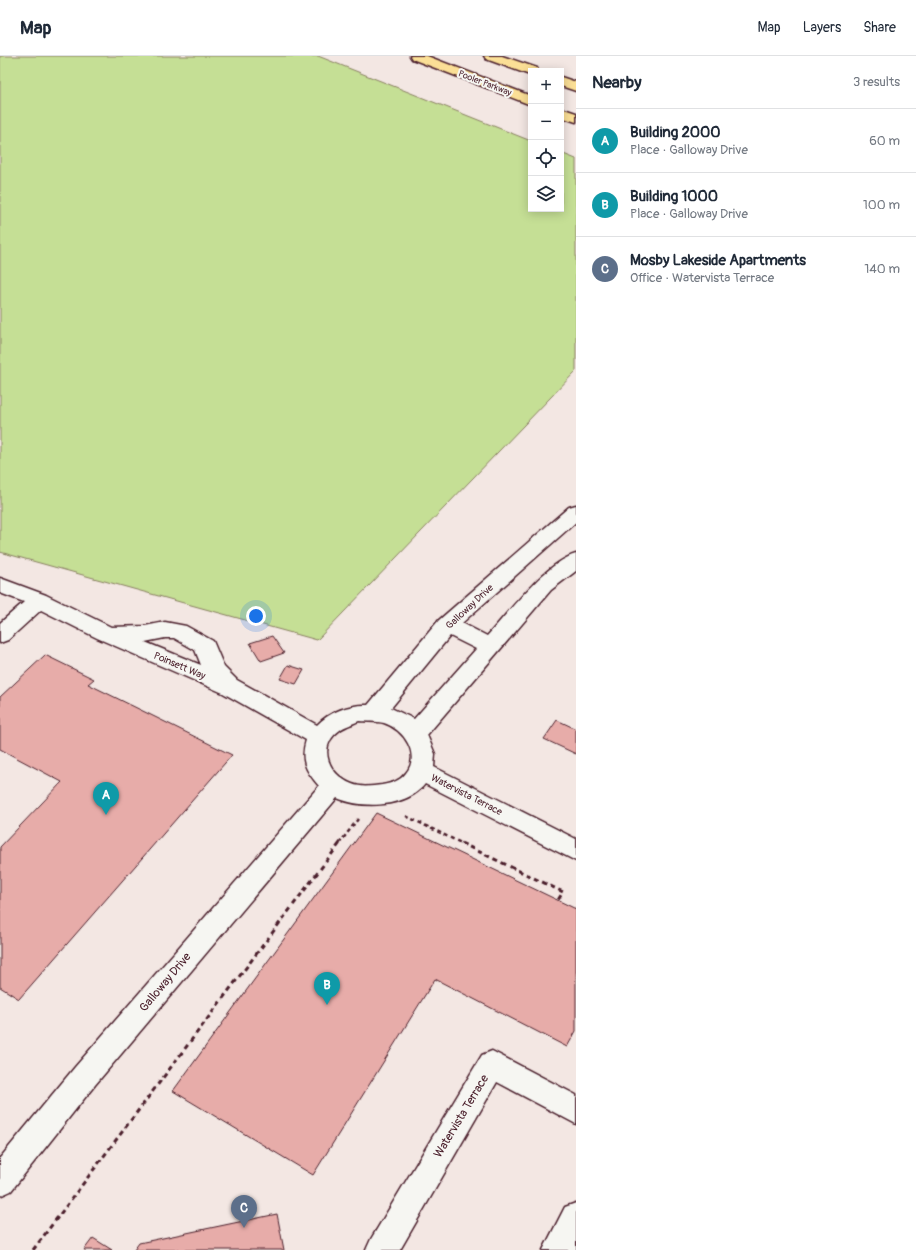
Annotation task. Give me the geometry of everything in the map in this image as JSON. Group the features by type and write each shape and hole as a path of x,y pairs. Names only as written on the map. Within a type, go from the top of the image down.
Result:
{"main road":[{"name":"Pooler Parkway","path":"416,56 528,99"},
{"path":"490,56 528,70"},
{"path":"564,82 576,87"},
{"path":"564,113 576,118"}],"street":[{"name":"Galloway Drive","path":"374,713 447,625 576,511"},
{"path":"415,733 544,585 576,561"},
{"name":"Poinsett Way","path":"0,585 39,600 105,633 231,687 318,736"},
{"path":"0,635 39,600"},
{"path":"447,625 491,647"},
{"path":"105,633 132,634 165,630 178,631 205,646 209,659 216,672 231,687"},
{"path":"357,713 374,713 390,716 407,725 415,733 419,739 424,754 421,771 412,782 400,791 383,796 365,797 348,793 333,786 321,775 315,762 314,749 318,736 328,726 341,718 357,713"},
{"name":"Watervista Terrace","path":"421,771 576,851"},
{"name":"Galloway Drive","path":"0,1181 85,1076 333,786"},
{"name":"Watervista Terrace","path":"382,1250 492,1064 576,1110"},
{"path":"559,1250 576,1218"}],"path":[{"path":"33,1250 362,814"},
{"path":"404,815 563,892 558,900"}],"green space":[{"path":"0,56 318,56 528,140 528,212 564,212 564,154 576,159 576,371 317,640 0,552"}],"building":[{"path":"272,636 284,653 261,661 250,643"},
{"path":"45,655 94,679 88,684 232,755 19,999 0,987 0,847 62,782 0,749 0,697"},
{"path":"288,665 304,670 296,684 280,679"},
{"path":"557,720 576,729 576,754 544,739"},
{"path":"376,813 576,909 576,1031 567,1047 435,979 313,1175 173,1091"},
{"path":"277,1214 284,1250 134,1250 139,1243"},
{"path":"93,1238 112,1250 84,1250"}],"place":[{"name":"Building 2000","path":"106,815"},
{"name":"Building 1000","path":"327,1005"},
{"name":"Mosby Lakeside Apartments","path":"244,1228"}]}
